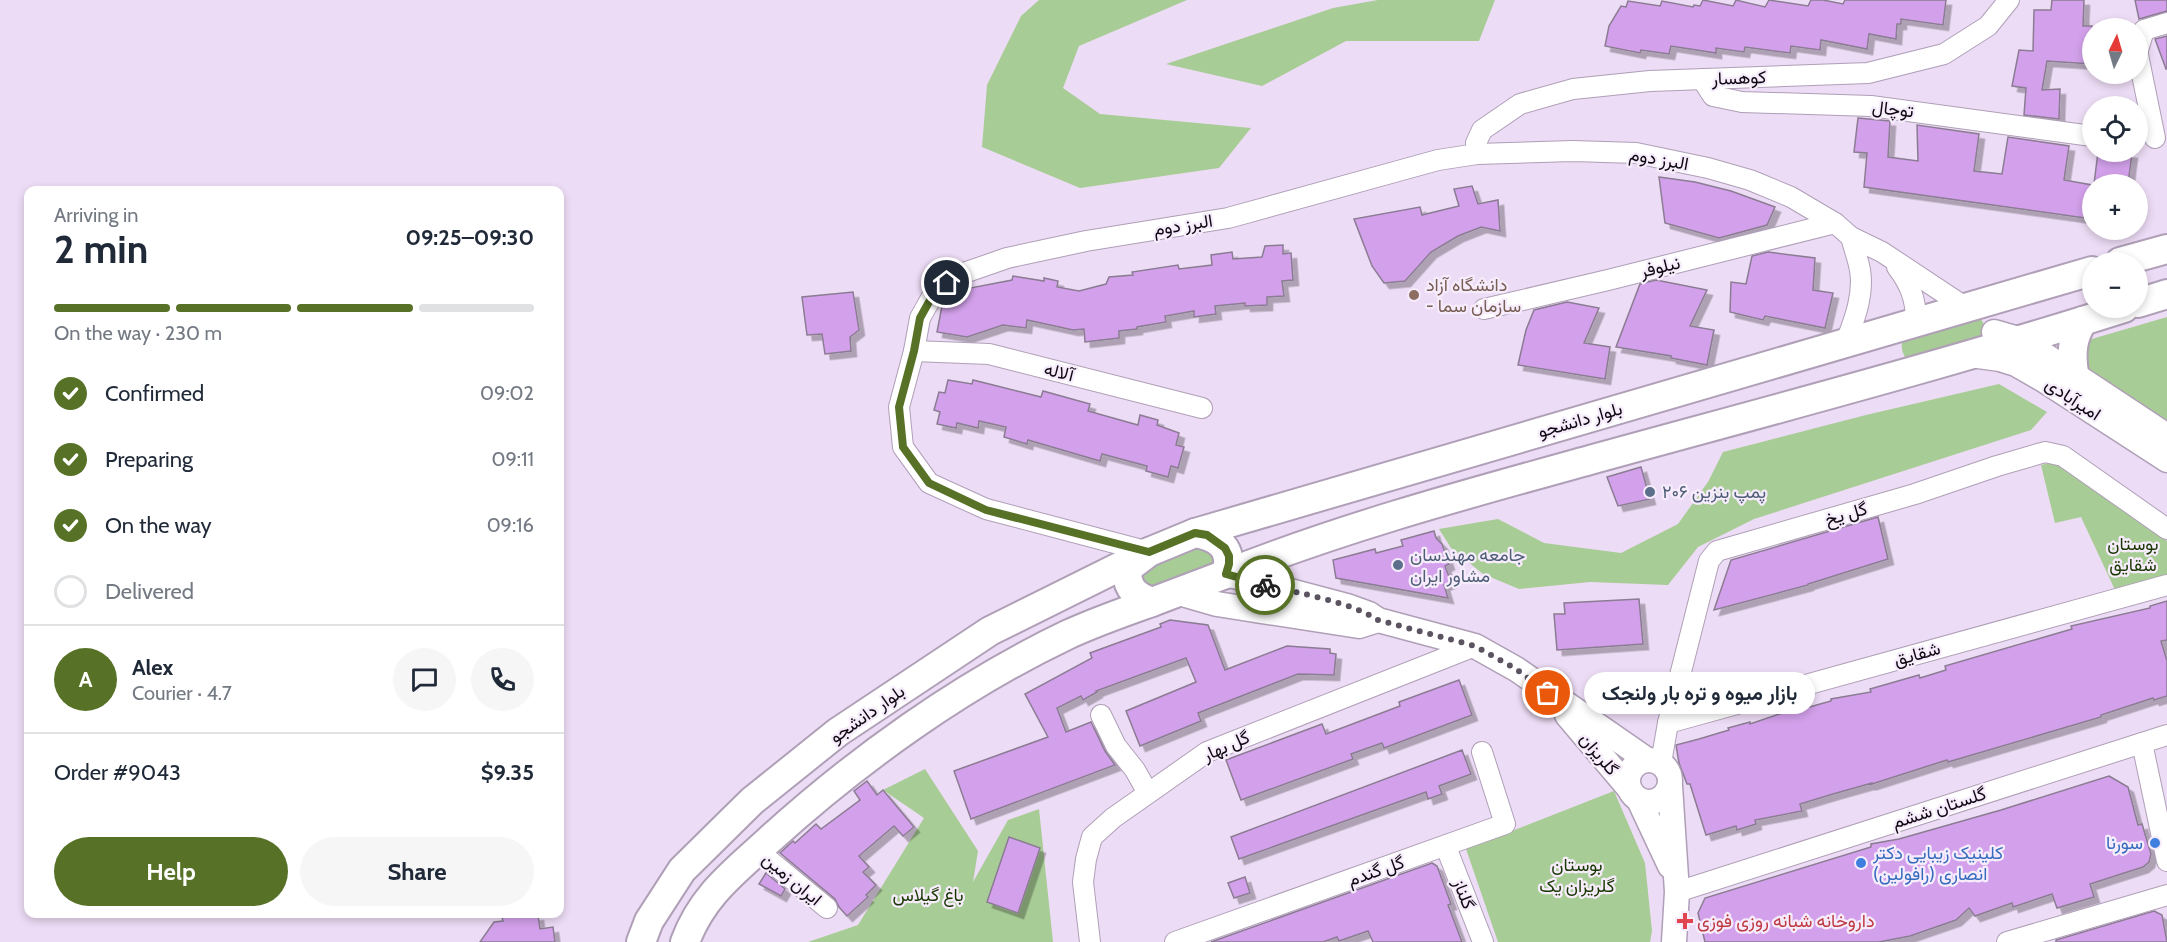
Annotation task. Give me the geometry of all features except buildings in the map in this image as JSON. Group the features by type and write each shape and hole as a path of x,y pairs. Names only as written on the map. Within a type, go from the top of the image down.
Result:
{"main road":[{"path":"2148,254 2167,249"},
{"name":"بلوار دانشجو","path":"641,942 649,921 682,870 752,801 838,732 990,631 1149,552 1195,533 2082,273"},
{"path":"2148,300 2167,294"},
{"path":"1965,307 1986,315 1992,323 1982,346"},
{"path":"1226,574 1279,553 1413,509 1919,369 1982,346 2022,340 2092,318"},
{"path":"2074,373 2072,347 2077,330 2083,321"},
{"path":"1914,322 1901,331 1895,342 1896,354 1900,361 1909,367 1919,369"},
{"path":"1195,533 1207,535 1225,548 1229,556 1226,574"},
{"path":"1149,552 1128,568 1127,577 1131,590 1141,598 1152,602"},
{"name":"بلوار دانشجو","path":"685,942 692,924 717,888 791,820 872,756 964,690 1069,634 1226,574"}],"street":[{"name":"کوهسار","path":"1477,154 1476,143 1482,130 1520,104 1573,89 1650,81 1868,73 1944,54 1988,26 2008,0"},
{"path":"2148,29 2167,23"},
{"name":"توچال","path":"1702,79 1713,96 1742,102 1870,106 2082,135"},
{"path":"2143,84 2153,137"},
{"name":"البرز دوم","path":"1149,552 986,510 929,483 903,447 899,407 920,318 934,293 961,274 1007,258 1075,243 1228,218 1438,160 1477,154 1573,151 1636,153 1708,168 1750,180 1791,197 1835,223 1851,237 1882,252 1965,307"},
{"name":"نیلوفر","path":"1484,309 1835,223"},
{"path":"1846,341 1858,305 1860,272 1851,237"},
{"name":"البرز دوم","path":"1882,252 1897,267 1911,288 1916,304 1914,322"},
{"name":"امیرآبادی","path":"2022,340 2167,436"},
{"name":"امیرآبادی","path":"1982,346 2000,359 2016,364 2042,379 2167,460"},
{"name":"آلاله","path":"914,351 989,354 1202,408"},
{"name":"گل یخ","path":"1653,761 1668,723 1709,561 1717,551 1915,494 2045,452 2063,456 2167,528"},
{"name":"گلریزان","path":"1226,574 1347,606 1378,620 1475,646 1516,669 1548,693 1653,761"},
{"name":"شقایق","path":"1668,723 2167,585"},
{"name":"گلریزان","path":"1179,593 1217,604 1359,626 1378,620"},
{"name":"گل بهار","path":"1090,942 1083,882 1092,837 1113,818 1207,752 1475,646"},
{"name":"گلریزان","path":"1548,693 1634,794 1676,886"},
{"path":"1101,715 1116,746 1135,770 1148,793"},
{"name":"گلستان ششم","path":"1676,886 2167,735"},
{"path":"2142,743 2167,861"},
{"name":"گل گندم","path":"1175,942 1505,824 1482,752"},
{"path":"1653,761 1669,773 1670,786 1663,797 1652,802 1634,794 1628,775 1635,764 1653,761"},
{"name":"گلریزان","path":"1670,786 1676,886 1674,942"},
{"name":"گلناز","path":"1446,847 1483,942"},
{"name":"ایران زمین","path":"758,851 827,908"},
{"path":"2007,942 2167,895"}],"green space":[{"path":"1039,0 1187,0 1079,46 1063,88 1100,114 1251,128 1219,168 1080,188 982,147 987,85 1021,16"},
{"path":"1378,0 1495,0 1479,41 1346,41 1262,86 1166,64 1333,8"},
{"path":"1976,315 1984,325 1985,339 1906,359 1902,347 1905,335"},
{"path":"2167,317 2167,423 2084,366 2085,341"},
{"path":"1999,384 2047,412 2031,430 1754,519 1698,547 1668,585 1590,582 1519,589 1483,574 1451,548 1439,529 1498,519 1544,543 1621,553 1678,524 1708,482 1723,452"},
{"name":"بوستان شقایق","path":"2054,462 2167,541 2167,579 2116,592 2081,517 2055,523 2041,465"},
{"path":"1195,545 1212,552 1215,564 1148,594 1138,572"},
{"name":"باغ گیلاس","path":"925,769 978,851 973,882 1008,820 1039,809 1053,942 808,942 858,925 924,818 883,790"},
{"name":"بوستان گلریزان یک","path":"1614,791 1645,863 1652,931 1650,942 1498,942 1466,849"}],"way so far":[{"path":"1265,585 1347,606 1378,620 1475,646 1516,669 1548,693"}],"place":[{"name":"دانشگاه آزاد - سازمان سما","path":"1414,295"},
{"name":"پمپ بنزین ۲۰۶","path":"1650,492"},
{"name":"جامعه مهندسان مشاور ایران","path":"1398,565"},
{"name":"بازار میوه و تره بار ولنجک","path":"1548,693"},
{"name":"سورنا","path":"2155,843"},
{"name":"کلینیک زیبایی دکتر انصاری (رافولین)","path":"1861,863"},
{"name":"داروخانه شبانه روزی فوزی","path":"1685,921"}],"route":[{"path":"947,283 934,293 920,318 899,407 903,447 929,483 986,510 1149,552 1195,533 1207,535 1225,548 1229,556 1226,574 1265,585"}]}
